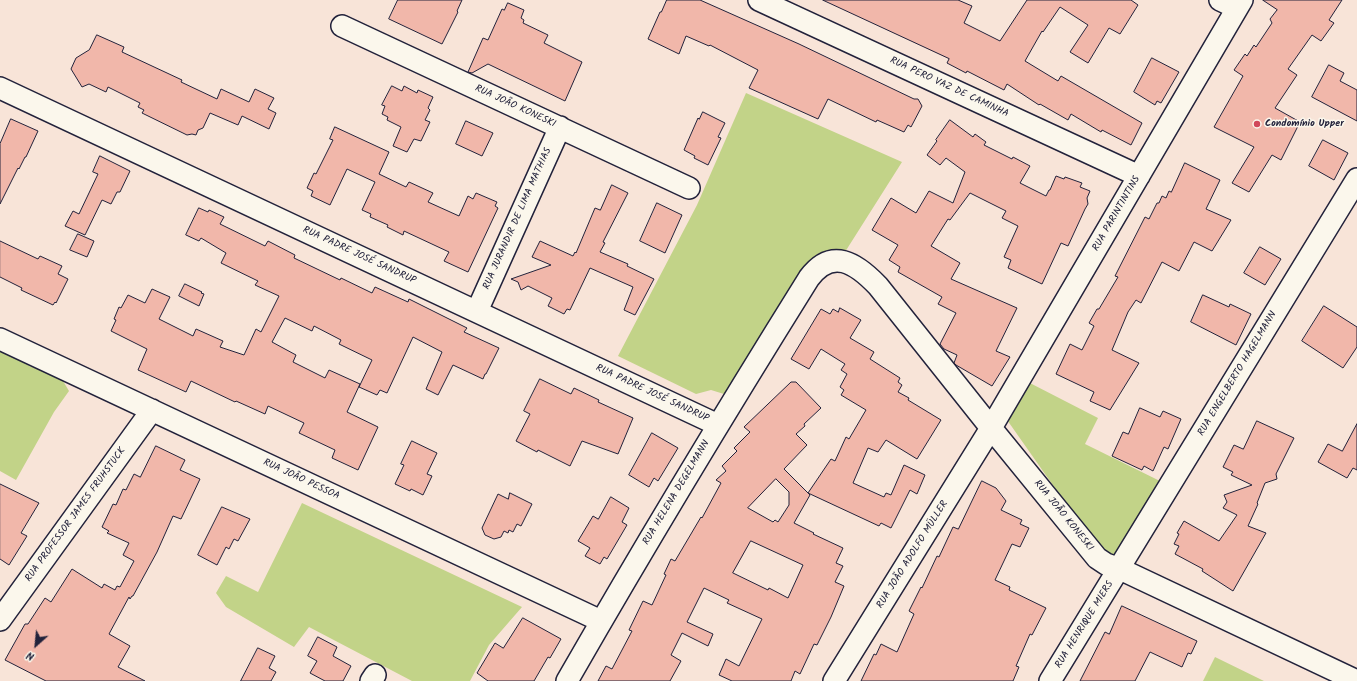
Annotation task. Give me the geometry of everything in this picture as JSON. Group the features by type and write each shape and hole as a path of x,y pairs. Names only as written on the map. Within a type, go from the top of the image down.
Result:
{"street":[{"name":"RUA PERO VAZ DE CAMINHA","path":"759,0 1139,176"},
{"name":"RUA PARINTINTINS","path":"991,428 1139,176 1233,3"},
{"name":"RUA JOÃO KONESKI","path":"342,26 689,188"},
{"name":"RUA PADRE JOSÉ SANDRUP","path":"0,88 718,425"},
{"name":"RUA JURANDIR DE LIMA MATHIAS","path":"477,311 560,128"},
{"name":"RUA ENGELBERTO HAGELMANN","path":"1120,569 1357,179"},
{"name":"RUA HELENA DEGELMANN","path":"567,681 718,425 809,278 816,269 823,264 831,261 840,261"},
{"name":"RUA JOÃO KONESKI","path":"840,261 853,265 866,274 878,286 1097,558 1106,564 1120,569 1357,681"},
{"name":"RUA JOÃO PESSOA","path":"0,339 601,621"},
{"name":"RUA PROFESSOR JAMES FRUHSTUCK","path":"0,620 152,410"},
{"name":"RUA JOÃO ADOLFO MÜLLER","path":"834,681 991,428"},
{"name":"RUA HENRIQUE MIERS","path":"1050,681 1120,569"}],"green space":[{"path":"746,93 902,162 845,252 800,275 724,394 711,390 696,394 618,356 697,205"},
{"path":"0,346 20,351 29,366 46,372 63,381 69,391 54,412 16,480 0,471"},
{"path":"1026,381 1098,418 1085,444 1166,484 1124,553 1106,556 1097,548 1005,417"},
{"path":"302,503 522,607 489,645 470,681 412,681 309,627 294,647 226,607 216,593 226,576 258,592"},
{"path":"1215,657 1264,681 1203,681"}],"building":[{"path":"398,0 462,0 457,11 458,12 442,44 389,19"},
{"path":"667,0 700,0 799,44 914,99 918,99 922,106 911,127 908,125 904,132 877,120 876,122 828,99 818,119 749,88 758,70 710,45 709,46 686,36 679,54 648,39"},
{"path":"823,0 958,0 972,6 964,23 1000,41 1027,0 1131,0 1138,5 1120,34 1109,28 1088,63 1070,52 1088,25 1060,7 1043,32 1042,31 1025,61 1058,81 1061,76 1142,123 1131,145 1102,130 1101,132 1071,114 1068,120 1040,104 1039,105 1007,84 1004,90 967,71 966,73 947,63 949,59"},
{"path":"1263,0 1342,0 1329,20 1334,23 1321,41 1312,35 1288,69 1297,75 1275,108 1300,122 1281,160 1272,155 1249,192 1232,183 1254,147 1214,127 1243,76 1234,70 1245,54 1247,56 1254,45 1256,47 1272,23 1270,19 1277,10"},
{"path":"508,3 524,10 521,18 524,20 523,23 548,35 544,43 582,62 565,101 488,64 472,73 468,72 483,38 488,40 502,9 504,10"},
{"path":"97,35 124,47 122,52 182,80 181,82 217,99 221,89 249,102 255,89 274,98 268,109 276,113 269,129 242,116 238,125 210,113 203,128 198,130 196,135 187,135 142,113 144,110 138,107 140,103 108,87 106,92 89,84 82,87 71,69 76,58 89,50"},
{"path":"1152,58 1179,72 1161,103 1157,101 1155,105 1134,92"},
{"path":"1329,65 1344,73 1340,81 1357,90 1357,121 1312,97"},
{"path":"392,86 402,91 404,86 417,93 418,90 433,97 428,108 430,110 425,120 430,122 421,141 414,139 407,152 393,146 401,127 387,120 388,117 382,114 385,106 382,105"},
{"path":"703,112 725,123 718,137 721,138 708,165 694,158 695,156 684,150 698,118 699,119"},
{"path":"11,119 38,131 26,157 19,169 18,168 0,204 0,144"},
{"path":"950,120 973,137 975,134 986,142 984,145 1030,166 1020,183 1046,196 1056,176 1064,179 1065,177 1082,183 1080,187 1090,191 1087,198 1088,204 1068,246 1061,243 1042,284 1008,268 1011,260 1004,257 1018,226 1002,218 1006,211 970,193 950,220 948,219 931,246 960,263 951,279 1017,308 996,351 1010,357 992,386 954,363 957,355 944,349 940,344 956,313 938,304 942,297 898,272 900,267 889,260 898,245 872,230 891,198 916,213 929,191 953,203 965,172 946,158 940,165 927,155"},
{"path":"466,121 493,133 482,156 456,144"},
{"path":"335,127 389,152 379,174 406,187 409,182 433,193 428,202 459,216 468,196 473,199 476,193 497,202 495,206 498,208 468,272 444,261 449,252 404,231 403,235 387,227 388,225 370,217 371,214 362,210 375,182 347,169 330,205 311,196 313,191 307,188 314,173 316,174 333,140 330,139"},
{"path":"1323,140 1348,153 1334,180 1309,166"},
{"path":"100,156 130,171 120,192 117,192 111,204 102,200 85,235 65,226 73,211 79,214 98,174 93,172"},
{"path":"1185,163 1220,180 1206,209 1231,220 1212,251 1194,242 1179,271 1162,262 1141,303 1136,300 1128,312 1112,350 1139,363 1110,410 1090,401 1094,392 1056,374 1070,344 1082,350 1094,326 1089,323 1118,277 1115,276 1145,217 1149,219 1162,196 1166,198 1169,191 1171,192"},
{"path":"612,185 628,193 603,242 605,243 600,252 628,264 627,266 654,279 635,315 624,310 633,287 590,268 570,310 567,309 564,314 548,306 552,298 528,286 521,290 518,282 511,279 551,265 532,257 540,241 573,256 575,252 576,253 595,208 600,210"},
{"path":"657,203 682,215 665,253 640,241"},
{"path":"199,208 208,212 209,210 224,217 220,224 265,246 268,241 295,255 294,258 340,280 341,278 372,293 375,287 408,302 409,299 467,328 464,332 499,348 486,374 483,379 453,365 438,395 426,389 442,352 413,337 387,393 380,390 377,395 359,387 372,360 339,344 341,340 314,326 312,331 285,318 272,342 296,355 293,362 325,378 329,370 360,384 347,412 378,427 358,470 332,458 335,450 299,433 304,423 268,406 265,414 236,401 235,402 191,381 186,392 138,370 147,349 111,331 116,320 114,319 119,307 121,308 128,295 145,303 152,289 170,297 159,319 193,336 196,329 223,341 220,347 244,355 256,329 261,332 279,296 255,285 258,281 221,263 226,253 201,238 199,241 186,235"},
{"path":"78,234 94,241 87,257 70,250"},
{"path":"0,241 38,259 40,256 62,266 58,274 68,279 56,303 55,302 53,305 21,290 22,288 0,277"},
{"path":"1260,247 1281,259 1265,285 1244,273"},
{"path":"185,284 204,294 199,306 179,296"},
{"path":"1203,295 1229,307 1230,304 1251,314 1236,345 1191,322"},
{"path":"1324,306 1357,327 1357,347 1343,368 1302,341"},
{"path":"840,308 861,320 850,338 874,352 870,359 900,378 898,382 902,385 898,392 909,398 908,400 941,420 917,459 886,440 878,452 868,448 853,483 884,497 886,493 891,495 904,465 925,475 917,494 910,490 891,528 881,523 879,526 808,493 831,459 835,461 846,437 849,439 866,410 841,395 844,390 840,387 847,374 841,370 845,364 821,349 809,369 791,359 821,309 830,314 833,309 838,312"},
{"path":"540,379 571,394 574,388 599,400 598,402 633,418 618,454 582,441 570,466 516,441 530,414 524,411"},
{"path":"791,382 796,382 821,408 796,434 807,445 784,469 810,495 794,523 843,548 836,563 843,566 835,582 844,586 817,645 814,644 800,674 795,671 791,681 732,681 719,675 726,659 739,666 762,619 727,603 729,600 704,588 687,622 713,634 708,646 682,633 671,655 681,661 670,681 598,681 606,666 612,669 632,631 629,630 643,601 652,605 666,575 664,574 671,559 675,561 701,517 702,518 721,483 716,480 726,471 722,466 737,451 734,448 750,432 744,427","holes":["776,479 789,492 789,505 778,522 775,520 773,522 748,508","751,541 803,565 788,598 769,588 768,590 733,573"]},
{"path":"1140,408 1160,417 1163,411 1181,419 1168,449 1164,447 1153,471 1144,466 1142,470 1112,456 1123,432 1128,434"},
{"path":"1257,421 1294,438 1276,474 1277,479 1265,483 1257,503 1258,504 1248,526 1266,533 1233,591 1202,571 1203,569 1175,554 1179,546 1174,544 1179,534 1177,533 1184,521 1219,541 1237,515 1223,508 1227,502 1224,495 1252,485 1231,475 1233,472 1223,467 1234,445 1243,449"},
{"path":"1357,424 1357,470 1353,468 1347,478 1318,462 1328,444 1342,451"},
{"path":"652,433 678,448 658,481 654,478 649,487 629,475"},
{"path":"412,441 437,453 427,474 432,476 423,495 395,484 404,465 401,464"},
{"path":"156,446 185,460 180,470 200,479 181,519 173,516 157,552 133,596 130,599 129,597 109,634 130,646 118,667 145,681 46,681 5,660 25,624 28,624 45,598 51,602 72,569 102,588 104,584 115,590 117,586 120,587 134,561 123,555 129,543 107,533 109,531 102,527 113,504 116,505 123,489 126,490 134,474 140,477"},
{"path":"982,481 996,488 1006,501 1001,510 1022,520 1020,524 1029,528 1020,547 1012,544 995,580 1010,587 1009,590 1046,608 1032,635 1030,634 1016,666 1019,667 1013,681 861,681 874,654 876,655 881,644 897,652 914,614 909,611 937,556 939,557 953,527 958,529"},
{"path":"0,484 39,503 21,533 27,536 9,565 0,559"},
{"path":"510,493 532,504 521,526 517,524 513,532 509,530 508,533 504,531 501,537 494,539 485,535 482,528 498,494 508,499"},
{"path":"611,497 629,508 622,522 627,525 607,559 604,557 600,564 585,556 590,548 578,541 593,516 598,519"},
{"path":"222,507 250,519 238,541 234,539 229,549 226,547 217,565 198,555"},
{"path":"1122,606 1197,641 1191,654 1188,653 1182,667 1150,652 1135,681 1080,681 1105,632 1109,634"},
{"path":"523,618 561,639 550,658 548,657 534,681 488,681 477,673 495,643 503,648"},
{"path":"318,637 337,647 333,656 351,666 343,681 325,681 310,673 317,661 308,656"},
{"path":"258,648 275,656 269,668 276,672 271,681 241,681"}],"place":[{"name":"Condomínio Upper","path":"1257,124"}]}
